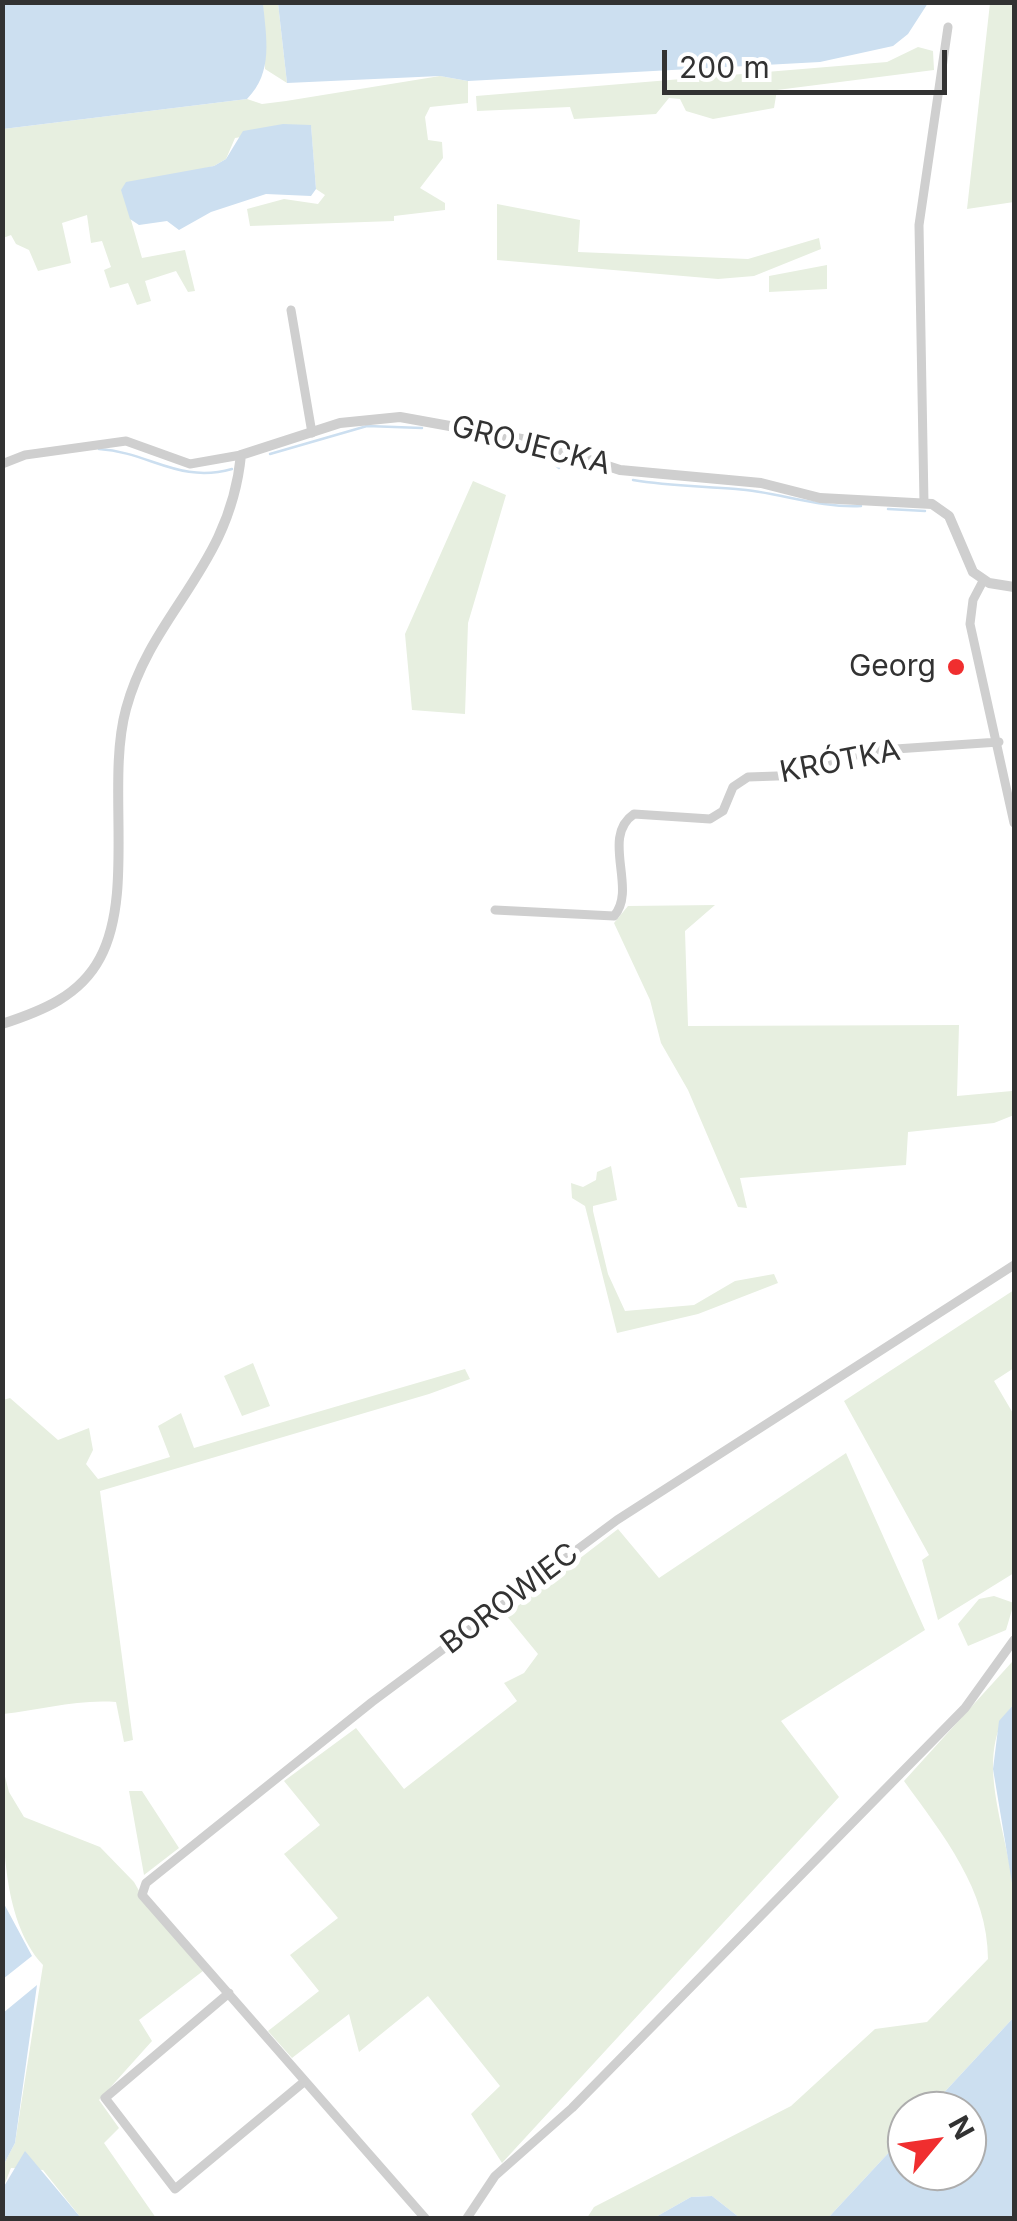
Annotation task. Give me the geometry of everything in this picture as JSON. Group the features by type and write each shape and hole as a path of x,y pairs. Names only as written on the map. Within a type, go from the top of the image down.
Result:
{"street":[{"path":"948,26 918,225 924,503 949,516 969,567 983,581 1014,587"},
{"path":"290,310 312,433"},
{"name":"GROJECKA","path":"241,455 364,418 408,418 527,440 620,470 760,483 820,498 924,503"},
{"path":"2,464 25,455 126,441 190,464 241,455 234,503 217,545 143,664 125,713 115,900 105,948 74,990 51,1006 2,1024"},
{"path":"983,581 973,600 970,624 1014,823"},
{"name":"KRÓTKA","path":"495,910 614,916 621,903 620,832 634,814 710,819 723,811 733,787 748,777 806,775 858,752 999,742"},
{"name":"BOROWIEC","path":"425,2218 142,1894 146,1882 372,1702 576,1550 1014,1265"},
{"path":"467,2218 496,2176 572,2108 965,1708 1014,1640"},
{"path":"229,1993 105,2098 175,2189 305,2081"}],"green space":[{"path":"263,3 278,3 287,83 265,69"},
{"path":"990,3 1014,3 1014,202 967,209"},
{"path":"918,47 933,51 934,70 777,90 774,108 713,119 686,111 680,99 669,98 656,114 574,119 570,107 477,111 476,96 887,62"},
{"path":"440,76 468,81 468,103 430,107 425,117 428,140 442,142 443,158 420,188 445,203 445,210 394,216 394,221 250,226 247,209 284,199 318,204 325,195 316,189 311,126 235,138 226,159 214,166 122,189 142,258 185,250 195,291 188,292 176,271 145,281 151,301 137,305 128,283 110,288 104,270 111,267 102,241 91,243 87,215 62,223 71,263 38,271 29,250 16,244 11,235 3,238 3,129 247,99 262,104"},
{"path":"497,204 580,220 578,252 748,259 819,238 821,249 754,276 718,279 497,260"},
{"path":"827,265 827,289 769,292 769,276"},
{"path":"473,481 506,495 468,623 465,714 412,710 405,634"},
{"path":"715,905 685,931 688,1026 959,1025 957,1096 1012,1091 1014,1115 994,1123 908,1132 906,1165 740,1178 747,1208 738,1207 688,1090 661,1043 650,1000 614,923 628,906"},
{"path":"611,1166 617,1200 593,1206 593,1211 608,1274 625,1311 694,1305 735,1281 774,1274 778,1283 698,1314 617,1333 585,1206 572,1198 571,1183 583,1187 596,1180 597,1172"},
{"path":"1014,1290 1014,1368 994,1381 1014,1415 1014,1573 938,1620 922,1560 929,1555 844,1401"},
{"path":"253,1363 270,1406 242,1416 224,1376"},
{"path":"465,1369 470,1379 429,1394 100,1491 133,1740 124,1742 116,1702 73,1703 3,1714 3,1400 10,1398 58,1440 89,1428 93,1450 86,1464 98,1479 170,1457 158,1426 181,1413 194,1448"},
{"path":"846,1453 925,1630 781,1721 839,1797 502,2163 471,2114 500,2086 428,1996 359,2052 349,2014 292,2058 268,2031 319,1991 290,1955 338,1918 284,1854 320,1825 284,1781 356,1728 404,1789 517,1701 504,1683 524,1673 538,1654 506,1615 618,1529 659,1578"},
{"path":"994,1596 1014,1603 1006,1630 968,1646 958,1624 979,1599"},
{"path":"1012,1662 1014,1704 994,1747 993,1772 1012,1875 1014,2017 946,2091 887,2091 887,2155 828,2218 740,2218 712,2196 691,2197 654,2218 587,2218 594,2207 791,2106 875,2029 927,2022 988,1959 986,1934 972,1887 948,1843 904,1781"},
{"path":"2,1765 9,1792 24,1817 100,1847 134,1882 149,1908 203,1971 139,2020 152,2041 99,2100 119,2128 104,2143 156,2218 81,2218 43,2170 11,2168 3,2188 3,2166 15,2143 43,1965 29,1946 11,1899 4,1845"},
{"path":"129,1791 142,1791 179,1848 144,1875"}],"water":[{"path":"3,2 263,3 265,66 256,89 247,99 3,129"},
{"path":"278,2 928,3 908,34 893,46 820,62 468,81 440,76 287,83"},
{"path":"283,124 311,125 316,189 311,196 266,194 211,212 179,230 167,221 139,225 130,219 121,190 126,182 214,166 226,159 243,131"},
{"path":"1014,1704 1014,1895 993,1769 999,1721"},
{"path":"2,1900 32,1956 3,1979 2,1979"},
{"path":"37,1985 15,2143 3,2166 3,2013"},
{"path":"1014,2017 1014,2218 828,2218 887,2155 887,2191 987,2191 987,2091 946,2091"},
{"path":"25,2151 81,2218 3,2218 3,2188"},
{"path":"712,2196 740,2218 654,2218 691,2197"}],"waterway":[{"path":"270,454 367,426 422,428"},
{"path":"451,433 522,447 559,468"},
{"path":"99,449 196,473 232,469"},
{"path":"633,480 861,506"},
{"path":"888,509 925,511"}],"place":[{"name":"Georg","path":"956,667"}]}
